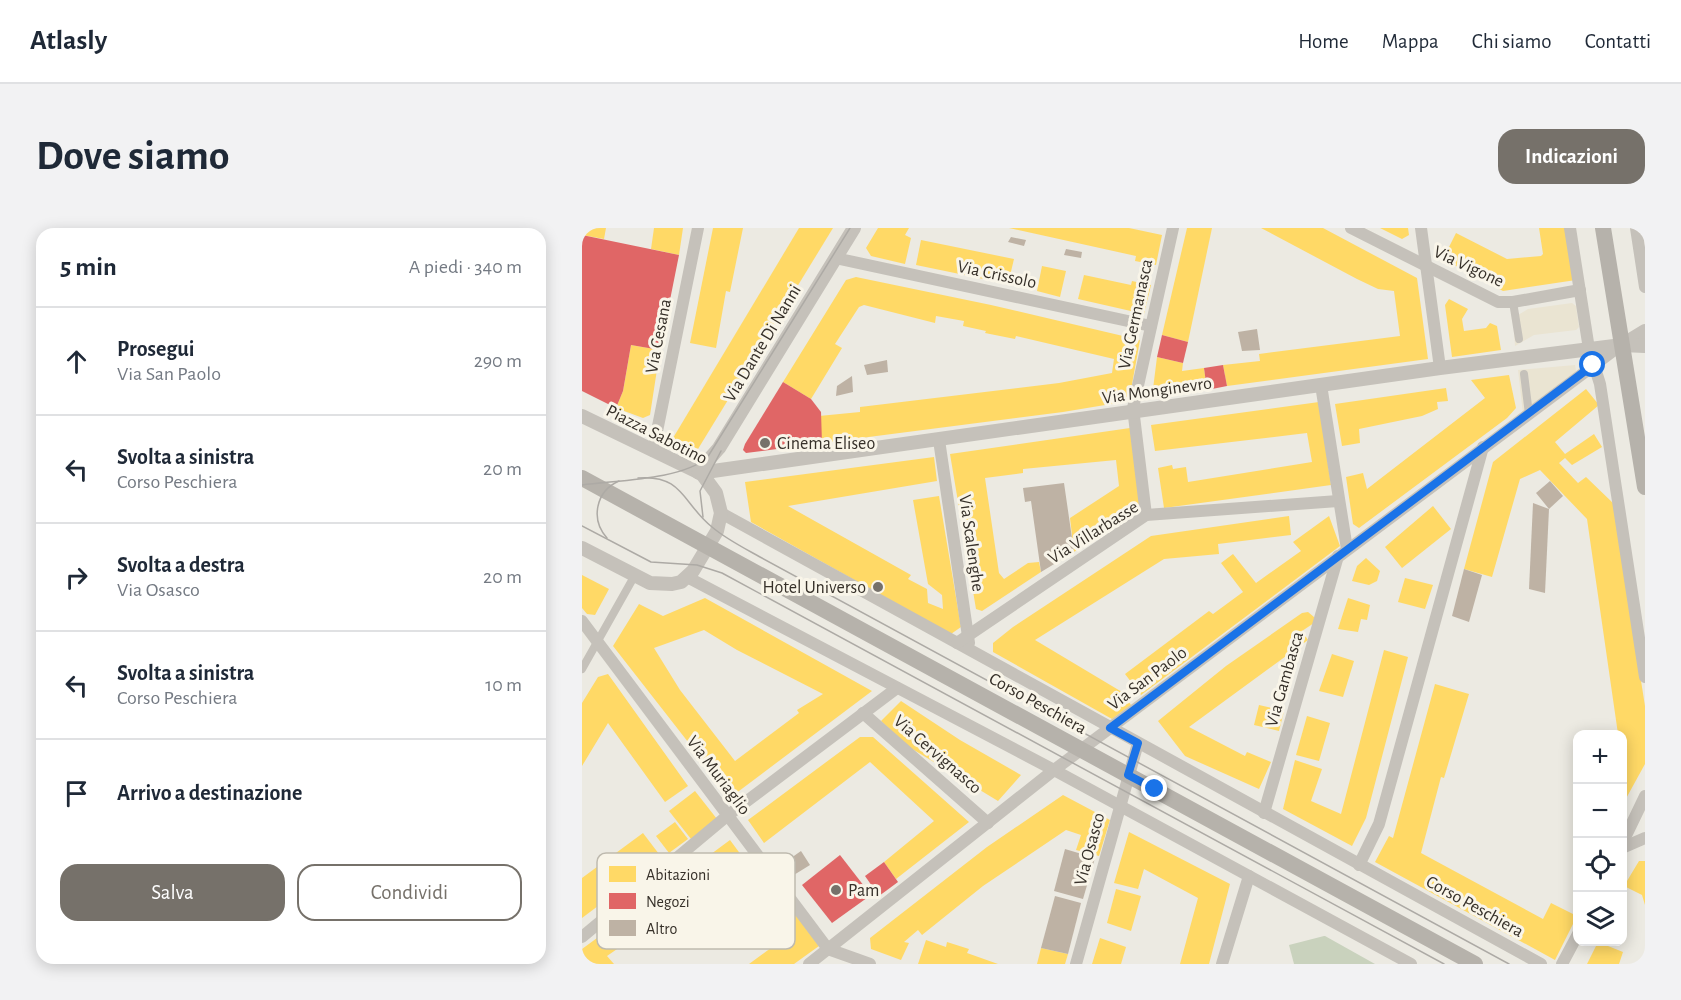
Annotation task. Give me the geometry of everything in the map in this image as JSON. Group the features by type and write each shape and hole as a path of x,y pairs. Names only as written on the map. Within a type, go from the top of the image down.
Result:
{"main road":[{"path":"1603,228 1645,487"},
{"name":"Corso Peschiera","path":"582,478 709,545 1475,964"}],"street":[{"name":"Via Cesana","path":"653,451 698,228"},
{"name":"Via Dante Di Nanni","path":"698,473 719,448 854,228"},
{"name":"Via Germanasca","path":"1146,515 1133,411 1173,228"},
{"name":"Via Vigone","path":"1351,228 1498,302 1513,302 1580,290"},
{"path":"1421,228 1440,368"},
{"path":"1570,228 1589,349 1600,384 1645,677"},
{"path":"1636,228 1645,287"},
{"name":"Via Crissolo","path":"835,258 1151,326"},
{"path":"1513,302 1518,339"},
{"path":"1622,345 1645,331"},
{"name":"Via Monginevro","path":"698,473 1440,368 1622,345 1645,346"},
{"name":"Via San Paolo","path":"808,964 1054,770 1342,552 1622,345"},
{"path":"1524,375 1529,414"},
{"name":"Via Gambasca","path":"1264,813 1342,552 1338,501 1321,386"},
{"name":"Piazza Sabotino","path":"582,416 698,473 714,488 721,513"},
{"name":"Via Scalenghe","path":"939,440 962,640 970,651"},
{"path":"1359,865 1379,824 1483,447"},
{"name":"Via Villarbasse","path":"962,640 1146,515 1338,501"},
{"path":"582,548 635,575 661,585 672,584 687,577 717,531 721,513 962,640"},
{"path":"582,669 635,575"},
{"path":"687,577 1054,770 1411,964"},
{"name":"Via Muriaglio","path":"582,621 755,853"},
{"name":"Corso Peschiera","path":"970,651 1540,964"},
{"path":"683,853 727,816 897,688"},
{"name":"Via Cervignasco","path":"863,713 988,823"},
{"name":"Via Osasco","path":"1076,964 1138,743"},
{"path":"1627,838 1645,796"},
{"path":"1627,845 1645,838"},
{"path":"1222,964 1249,876"},
{"name":"Via Muriaglio","path":"795,906 828,949"},
{"path":"582,938 597,925"},
{"path":"1562,964 1573,943"},
{"path":"828,949 870,964"}],"green space":[{"path":"1325,936 1375,964 1294,964 1289,945"}],"shaded area":[{"path":"1572,303 1576,306 1579,327 1576,330 1534,335 1515,346 1513,318 1528,309"},
{"path":"1575,365 1576,371 1523,414 1518,370"}],"building: Abitazioni":[{"path":"582,228 606,228 604,239 582,235"},
{"path":"654,228 683,228 679,255 651,249"},
{"path":"713,228 743,228 730,292 726,291 716,348 690,343"},
{"path":"799,228 833,228 698,449 693,450 673,438"},
{"path":"878,228 909,228 905,235 911,238 905,264 871,256 866,248"},
{"path":"1009,228 1129,228 1162,235 1156,265 1135,261 1136,256"},
{"path":"1187,228 1212,228 1188,342 1162,335"},
{"path":"1261,228 1323,228 1417,278 1428,359 1227,386 1223,365 1260,361 1259,354 1400,336 1394,291 1378,289"},
{"path":"1380,228 1408,228 1409,235 1402,239"},
{"path":"1539,228 1568,228 1576,280 1503,291 1443,259 1456,233 1507,259 1541,256 1543,254"},
{"path":"921,240 1014,259 1008,284 916,265"},
{"path":"1042,266 1066,271 1060,297 1037,291"},
{"path":"1084,275 1131,285 1132,281 1151,285 1144,314 1078,299"},
{"path":"856,277 991,305 1140,340 1129,401 1063,412 822,443 819,416 860,412 860,407 1059,383 1112,373 1114,359 1016,336 1015,339 985,333 986,331 963,326 964,321 936,316 935,323 864,305 859,307 835,344 842,348 811,399 783,382 846,280"},
{"path":"1449,299 1468,309 1462,319 1464,331 1486,328 1490,323 1497,326 1501,350 1452,357 1445,305"},
{"path":"631,345 660,350 650,415 643,418 616,408 623,391"},
{"path":"1157,357 1183,363 1182,371 1204,368 1207,390 1152,397"},
{"path":"1509,375 1516,408 1507,418 1359,528 1353,524 1346,477 1363,473 1367,489 1485,398 1471,380"},
{"path":"1446,388 1448,401 1437,402 1438,409 1422,416 1359,429 1360,443 1342,446 1335,404"},
{"path":"1586,389 1599,405 1555,442 1565,454 1594,434 1602,447 1572,465 1565,458 1559,463 1578,483 1586,477 1613,503 1645,706 1645,764 1627,797 1627,730 1617,730 1587,519 1540,470 1520,479 1492,577 1464,569 1493,462"},
{"path":"1319,402 1331,485 1164,508 1158,468 1172,465 1173,469 1186,467 1188,482 1312,462 1307,433 1155,451 1151,425"},
{"path":"1130,428 1140,508 1074,552 1070,518 1119,486 1116,460 1023,469 1023,473 985,478 999,573 1004,579 1028,563 1039,562 1041,572 982,611 976,609 950,454"},
{"path":"934,457 937,481 788,506 911,575 908,579 927,589 928,603 943,609 942,595 928,584 913,500 939,496 961,627 951,634 751,522 745,482"},
{"path":"1433,506 1451,529 1402,568 1385,547"},
{"path":"1289,516 1291,535 1218,544 1219,554 1164,559 1035,640 1122,692 1131,705 1112,719 993,652 993,643 1013,627 1151,536"},
{"path":"1329,516 1340,546 1141,695 1125,674 1209,611 1213,614 1243,592 1221,563 1233,554 1256,583 1301,551 1293,542"},
{"path":"1366,558 1380,571 1377,581 1369,585 1352,581 1357,566"},
{"path":"582,575 609,589 595,615 587,614 582,608"},
{"path":"1405,578 1433,585 1425,609 1398,602"},
{"path":"705,598 872,691 731,797 613,646 639,604 663,616","holes":["704,630 737,650 823,694 797,710 799,713 735,761 680,690 654,648"]},
{"path":"1348,598 1370,605 1367,620 1361,619 1358,632 1338,629"},
{"path":"1308,612 1314,617 1314,623 1302,631 1308,640 1189,727 1245,756 1247,752 1271,762 1259,789 1185,756 1158,721 1226,666 1302,613"},
{"path":"1384,650 1408,657 1366,818 1352,846 1283,809 1295,760 1322,769 1311,801 1341,814"},
{"path":"1332,654 1354,661 1343,697 1319,691"},
{"path":"608,674 688,786 665,802 608,723 582,766 582,703 598,677"},
{"path":"1435,684 1469,694 1444,778 1441,777 1421,853 1543,919 1551,903 1573,914 1573,924 1555,960 1375,862 1389,836 1393,838"},
{"path":"901,701 960,740 1021,775 998,801 909,747 881,721"},
{"path":"1259,705 1284,711 1279,731 1254,725"},
{"path":"1307,716 1330,723 1319,761 1296,755"},
{"path":"860,737 873,737 969,822 896,879 884,862 934,821 870,762 764,843 748,820"},
{"path":"695,791 717,819 691,839 669,811"},
{"path":"1063,795 1110,820 1099,856 1076,850 1081,835 1066,830 983,886 922,935 918,930 904,942 909,943 901,960 871,949 870,938 987,847"},
{"path":"675,822 688,839 669,853 656,836"},
{"path":"1129,832 1230,884 1209,964 1180,964 1198,898 1144,869 1138,889 1114,883"},
{"path":"643,833 658,853 616,853"},
{"path":"730,840 740,853 712,853"},
{"path":"1639,861 1645,861 1645,905 1642,895 1627,888 1627,881"},
{"path":"597,867 597,907 582,918 582,878"},
{"path":"1116,889 1141,896 1131,931 1107,923"},
{"path":"795,913 819,946 794,964 749,964 770,949 795,949"},
{"path":"597,938 597,949 617,949 607,956 614,964 583,964 582,949"},
{"path":"1100,938 1126,947 1121,964 1092,964"},
{"path":"926,940 946,947 947,942 969,949 967,953 998,964 918,964"},
{"path":"1596,946 1608,946 1623,952 1619,964 1587,964"},
{"path":"1041,948 1068,954 1065,964 1037,964"}],"building: Negozi":[{"path":"582,235 679,255 660,350 631,345 623,391 616,408 582,391"},
{"path":"1162,335 1188,342 1183,363 1157,357"},
{"path":"1223,365 1227,386 1207,390 1204,368"},
{"name":"Cinema Eliseo","path":"783,382 811,399 821,412 822,443 746,453 743,450 745,444"},
{"name":"Pam","path":"840,855 871,895 832,923 802,885"},
{"path":"884,862 898,882 879,896 865,876"}],"building: Altro":[{"path":"1011,237 1026,240 1024,246 1008,242"},
{"path":"1066,249 1082,252 1081,258 1064,255"},
{"path":"1257,329 1260,350 1242,351 1238,332"},
{"path":"887,360 888,372 867,375 864,365"},
{"path":"852,376 853,392 836,396 837,386"},
{"path":"1550,481 1563,496 1549,509 1536,493"},
{"path":"1064,483 1074,552 1041,572 1031,501 1025,502 1023,488"},
{"path":"1533,503 1549,509 1545,593 1529,589"},
{"path":"1464,569 1482,575 1469,622 1452,616"},
{"path":"1065,849 1095,858 1083,899 1054,891"},
{"path":"801,851 810,865 795,874 795,855"},
{"path":"1055,896 1081,903 1068,954 1041,948"}],"tram line":[{"path":"582,485 665,475 681,471 707,458 850,228"},
{"path":"703,517 700,491 721,451"},
{"path":"638,478 653,478 674,486 702,518 741,547 1509,964"},
{"path":"607,538 598,522 598,506 605,491 619,481"},
{"path":"582,526 651,562 697,565 722,573 1444,964"}],"place":[{"name":"Cinema Eliseo","path":"765,443"},
{"name":"Hotel Universo","path":"878,587"},
{"name":"Pam","path":"836,890"}],"route":[{"path":"1155,789 1128,775 1138,743 1110,728 1593,365"}]}
